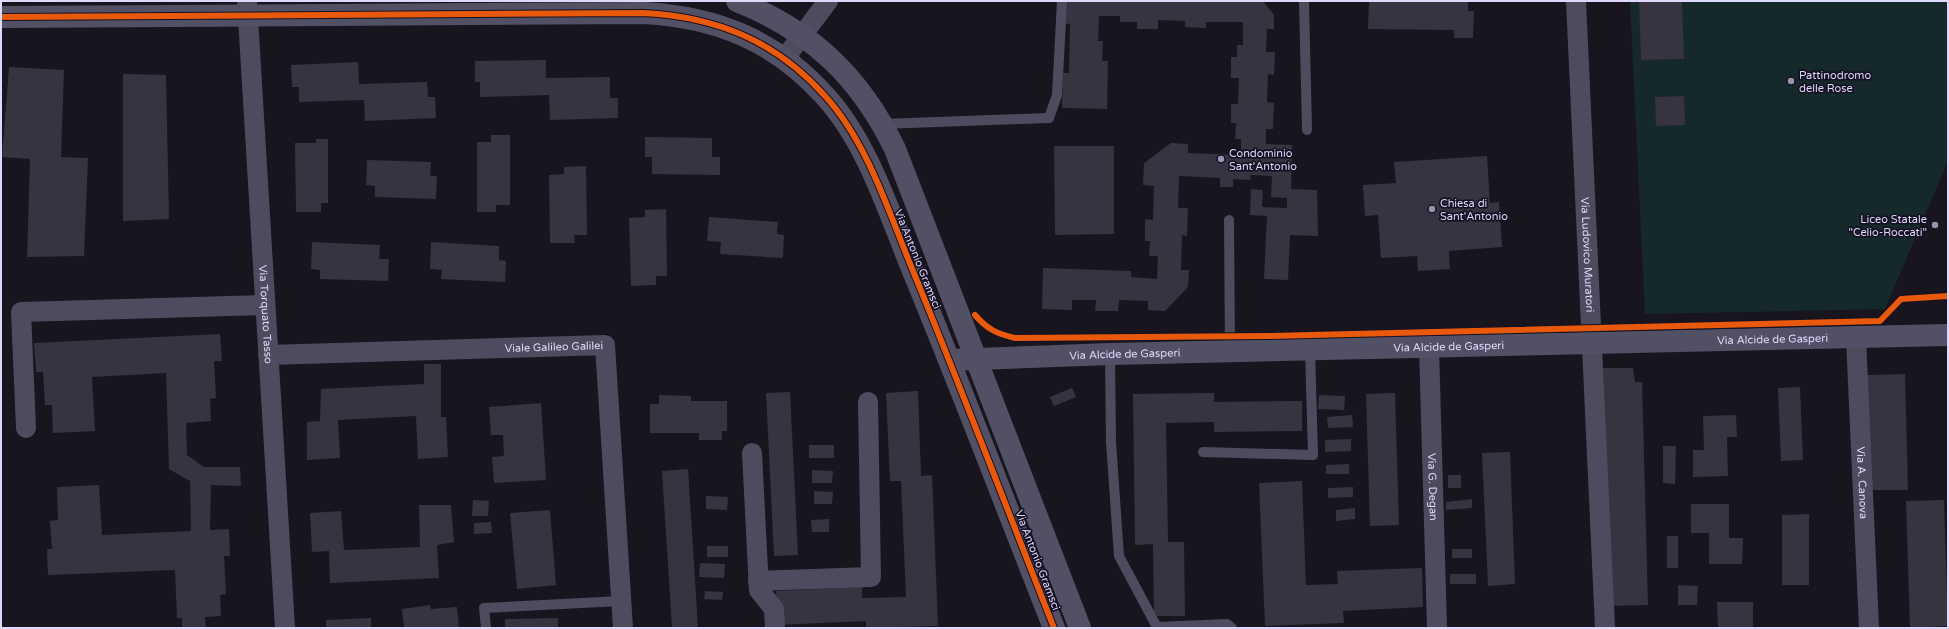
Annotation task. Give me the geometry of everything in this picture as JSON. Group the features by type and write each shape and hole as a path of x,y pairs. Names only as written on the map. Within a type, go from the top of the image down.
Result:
{"street":[{"name":"Via Antonio Gramsci","path":"738,1 772,16 803,35 841,69 860,91 882,124 895,149 1080,628"},
{"path":"785,58 828,1"},
{"name":"Via Ludovico Muratori","path":"1576,1 1605,628"},
{"name":"Via Antonio Gramsci","path":"1,17 247,8 644,13 696,19 728,28 755,40 785,58 826,96 842,115 863,150 949,360 1054,628"},
{"name":"Via Torquato Tasso","path":"247,8 285,628"},
{"path":"26,428 21,312 265,305"},
{"name":"Via Alcide de Gasperi","path":"949,360 1110,354 1948,335"},
{"name":"Via A. Canova","path":"1856,338 1869,628"},
{"name":"Viale Galileo Galilei","path":"268,355 605,346 623,628"},
{"name":"Via G. Degan","path":"1429,347 1437,628"},
{"path":"758,581 871,577 868,402"},
{"path":"752,453 759,590 774,609 775,628"}],"lane":[{"path":"882,124 1049,118 1057,96 1062,1"},
{"path":"1304,1 1307,130"},
{"path":"1229,220 1230,352"},
{"path":"1203,452 1313,455 1310,350"},
{"path":"1110,354 1111,442 1119,556 1157,627 1227,624 1232,628"},
{"path":"486,628 484,608 621,601"}],"green space":[{"name":"Pattinodromo delle Rose","path":"1630,1 1948,1 1948,161 1885,309 1645,314"}],"building":[{"name":"Condominio Sant'Antonio","path":"1067,1 1263,1 1274,15 1274,29 1267,29 1266,52 1275,52 1274,75 1268,74 1267,102 1274,103 1273,129 1266,129 1266,144 1292,145 1291,189 1317,190 1318,236 1290,235 1288,280 1264,279 1267,216 1250,215 1251,189 1263,190 1262,207 1287,208 1287,198 1271,197 1272,176 1251,175 1250,180 1233,179 1233,187 1220,187 1220,178 1179,176 1178,208 1188,208 1187,236 1182,235 1181,270 1189,270 1188,287 1165,311 1148,310 1148,301 1119,300 1118,311 1095,311 1096,300 1072,300 1072,310 1042,309 1043,268 1131,271 1131,277 1157,279 1158,256 1149,256 1150,241 1145,241 1145,219 1153,220 1154,186 1143,185 1144,163 1171,143 1188,144 1188,153 1241,155 1241,139 1235,139 1236,123 1231,123 1231,104 1238,104 1239,78 1231,78 1231,57 1237,57 1237,45 1243,45 1243,22 1206,22 1206,28 1185,27 1185,21 1158,20 1158,29 1137,29 1137,22 1120,22 1120,16 1099,16 1098,41 1103,41 1102,61 1108,61 1107,109 1062,108 1063,73 1069,73 1070,24 1061,23 1062,6"},
{"path":"1369,1 1468,1 1468,11 1474,11 1473,38 1454,38 1454,30 1368,29"},
{"path":"1639,1 1682,1 1684,59 1641,60"},
{"path":"546,60 546,78 610,77 610,98 618,98 618,118 550,120 549,95 480,97 480,82 475,82 475,61"},
{"path":"358,62 359,84 427,82 428,97 435,97 436,118 365,121 364,100 299,102 299,87 292,87 291,65"},
{"path":"9,67 64,70 61,157 88,158 84,256 27,257 30,159 2,157"},
{"path":"123,74 166,75 169,219 123,221"},
{"path":"1684,96 1685,125 1656,126 1655,97"},
{"path":"491,135 510,135 510,205 496,205 496,212 477,212 477,142 491,142"},
{"path":"645,137 712,138 712,157 720,157 720,175 652,174 652,157 645,157"},
{"path":"316,139 328,139 328,203 321,203 321,212 296,212 295,143 316,143"},
{"path":"1054,146 1114,146 1114,234 1055,235"},
{"name":"Chiesa di Sant'Antonio","path":"1487,156 1490,203 1499,202 1502,247 1449,251 1450,269 1418,271 1417,256 1381,258 1378,215 1365,216 1363,185 1396,183 1394,162"},
{"path":"367,160 431,162 430,176 437,176 436,199 375,197 375,186 366,185"},
{"path":"586,166 587,235 574,235 575,243 550,243 549,175 564,174 564,167"},
{"path":"666,209 667,276 656,276 656,285 631,286 629,218 645,217 645,210"},
{"path":"709,217 778,222 777,234 784,235 783,258 720,254 721,242 707,241"},
{"path":"312,242 380,245 379,259 389,259 388,281 320,279 320,270 311,269"},
{"path":"431,242 499,246 499,260 506,261 505,282 441,279 442,270 430,269"},
{"path":"220,334 222,361 214,361 216,398 210,399 211,421 186,423 187,455 204,467 240,467 241,486 211,485 210,530 229,529 230,556 224,556 226,594 220,595 221,616 205,617 206,628 182,628 182,618 177,618 175,570 48,575 47,549 52,549 50,521 58,520 57,487 99,485 102,535 191,531 190,481 169,469 166,373 92,377 95,431 53,433 52,405 45,405 43,372 36,372 34,343"},
{"path":"424,364 441,364 441,417 446,417 448,457 418,459 416,416 338,420 340,458 307,460 307,422 320,421 321,389 424,384"},
{"path":"1602,368 1633,368 1635,382 1642,382 1648,605 1609,606"},
{"path":"1905,374 1908,490 1869,490 1867,375"},
{"path":"1800,387 1803,460 1781,461 1778,388"},
{"path":"1072,388 1076,397 1054,406 1050,397"},
{"path":"918,391 921,476 932,475 938,626 866,628 866,621 778,625 776,591 862,587 862,598 906,597 901,481 890,481 886,393"},
{"path":"790,392 798,555 774,556 766,393"},
{"path":"1214,393 1214,402 1302,401 1302,431 1214,432 1214,422 1166,423 1168,542 1184,542 1185,616 1154,616 1153,544 1135,545 1133,394"},
{"path":"1395,393 1399,525 1370,526 1366,394"},
{"path":"659,395 691,396 691,401 727,401 727,431 722,431 722,440 699,440 699,433 650,433 650,404 659,404"},
{"path":"1319,395 1345,396 1344,410 1318,409"},
{"path":"541,403 546,480 494,483 492,457 504,456 503,435 491,435 489,407"},
{"path":"1352,415 1353,427 1328,428 1327,417"},
{"path":"1736,415 1737,437 1727,437 1728,476 1693,477 1693,450 1704,450 1703,416"},
{"path":"1351,439 1351,451 1325,452 1325,440"},
{"path":"809,445 834,445 834,458 809,458"},
{"path":"1663,446 1676,446 1675,484 1663,483"},
{"path":"1510,452 1515,584 1488,586 1482,453"},
{"path":"1349,464 1349,474 1326,474 1326,465"},
{"path":"688,469 698,628 672,628 662,471"},
{"path":"812,470 833,471 832,483 812,483"},
{"path":"1448,475 1461,475 1461,488 1448,488"},
{"path":"1302,481 1306,585 1338,584 1337,571 1422,568 1423,607 1343,611 1344,623 1265,626 1259,483"},
{"path":"1353,487 1353,497 1328,498 1328,488"},
{"path":"814,491 833,492 832,504 814,504"},
{"path":"706,496 728,497 727,510 706,509"},
{"path":"1472,499 1472,508 1446,510 1446,502"},
{"path":"473,500 489,501 488,516 472,516"},
{"path":"1944,500 1948,626 1910,628 1906,501"},
{"path":"1691,504 1729,504 1729,538 1743,538 1742,564 1709,564 1709,533 1691,533"},
{"path":"419,505 451,505 454,542 437,545 439,578 330,583 329,551 312,552 310,513 341,511 344,550 420,547"},
{"path":"1355,508 1355,519 1336,521 1336,510"},
{"path":"550,510 556,585 517,589 510,513"},
{"path":"1809,514 1809,585 1782,585 1782,515"},
{"path":"829,519 829,532 812,532 811,520"},
{"path":"491,522 492,533 474,534 474,523"},
{"path":"1667,536 1678,536 1678,568 1667,568"},
{"path":"707,546 728,546 728,557 707,557"},
{"path":"1452,549 1472,549 1472,558 1452,558"},
{"path":"700,563 725,564 724,578 699,577"},
{"path":"1450,574 1476,574 1476,584 1450,584"},
{"path":"1678,585 1698,586 1697,605 1678,605"},
{"path":"705,591 723,592 722,600 704,599"},
{"path":"1717,602 1753,602 1753,628 1718,628"},
{"path":"430,605 431,609 457,607 459,628 404,628 402,609"},
{"path":"371,618 371,628 326,628 326,620"},
{"path":"558,618 558,628 505,628 505,619"}],"cycle path":[{"path":"1,17 644,13 671,15 696,20 744,35 765,47 786,60 825,96 854,135 876,179 1054,628"},
{"path":"975,315 993,330 1003,335 1015,338 1268,336 1880,321 1901,299 1948,296"}],"place":[{"name":"Pattinodromo delle Rose","path":"1791,81"},
{"name":"Condominio Sant'Antonio","path":"1221,159"},
{"name":"Chiesa di Sant'Antonio","path":"1432,209"},
{"name":"Liceo Statale \"Celio-Roccati\"","path":"1935,225"}]}
